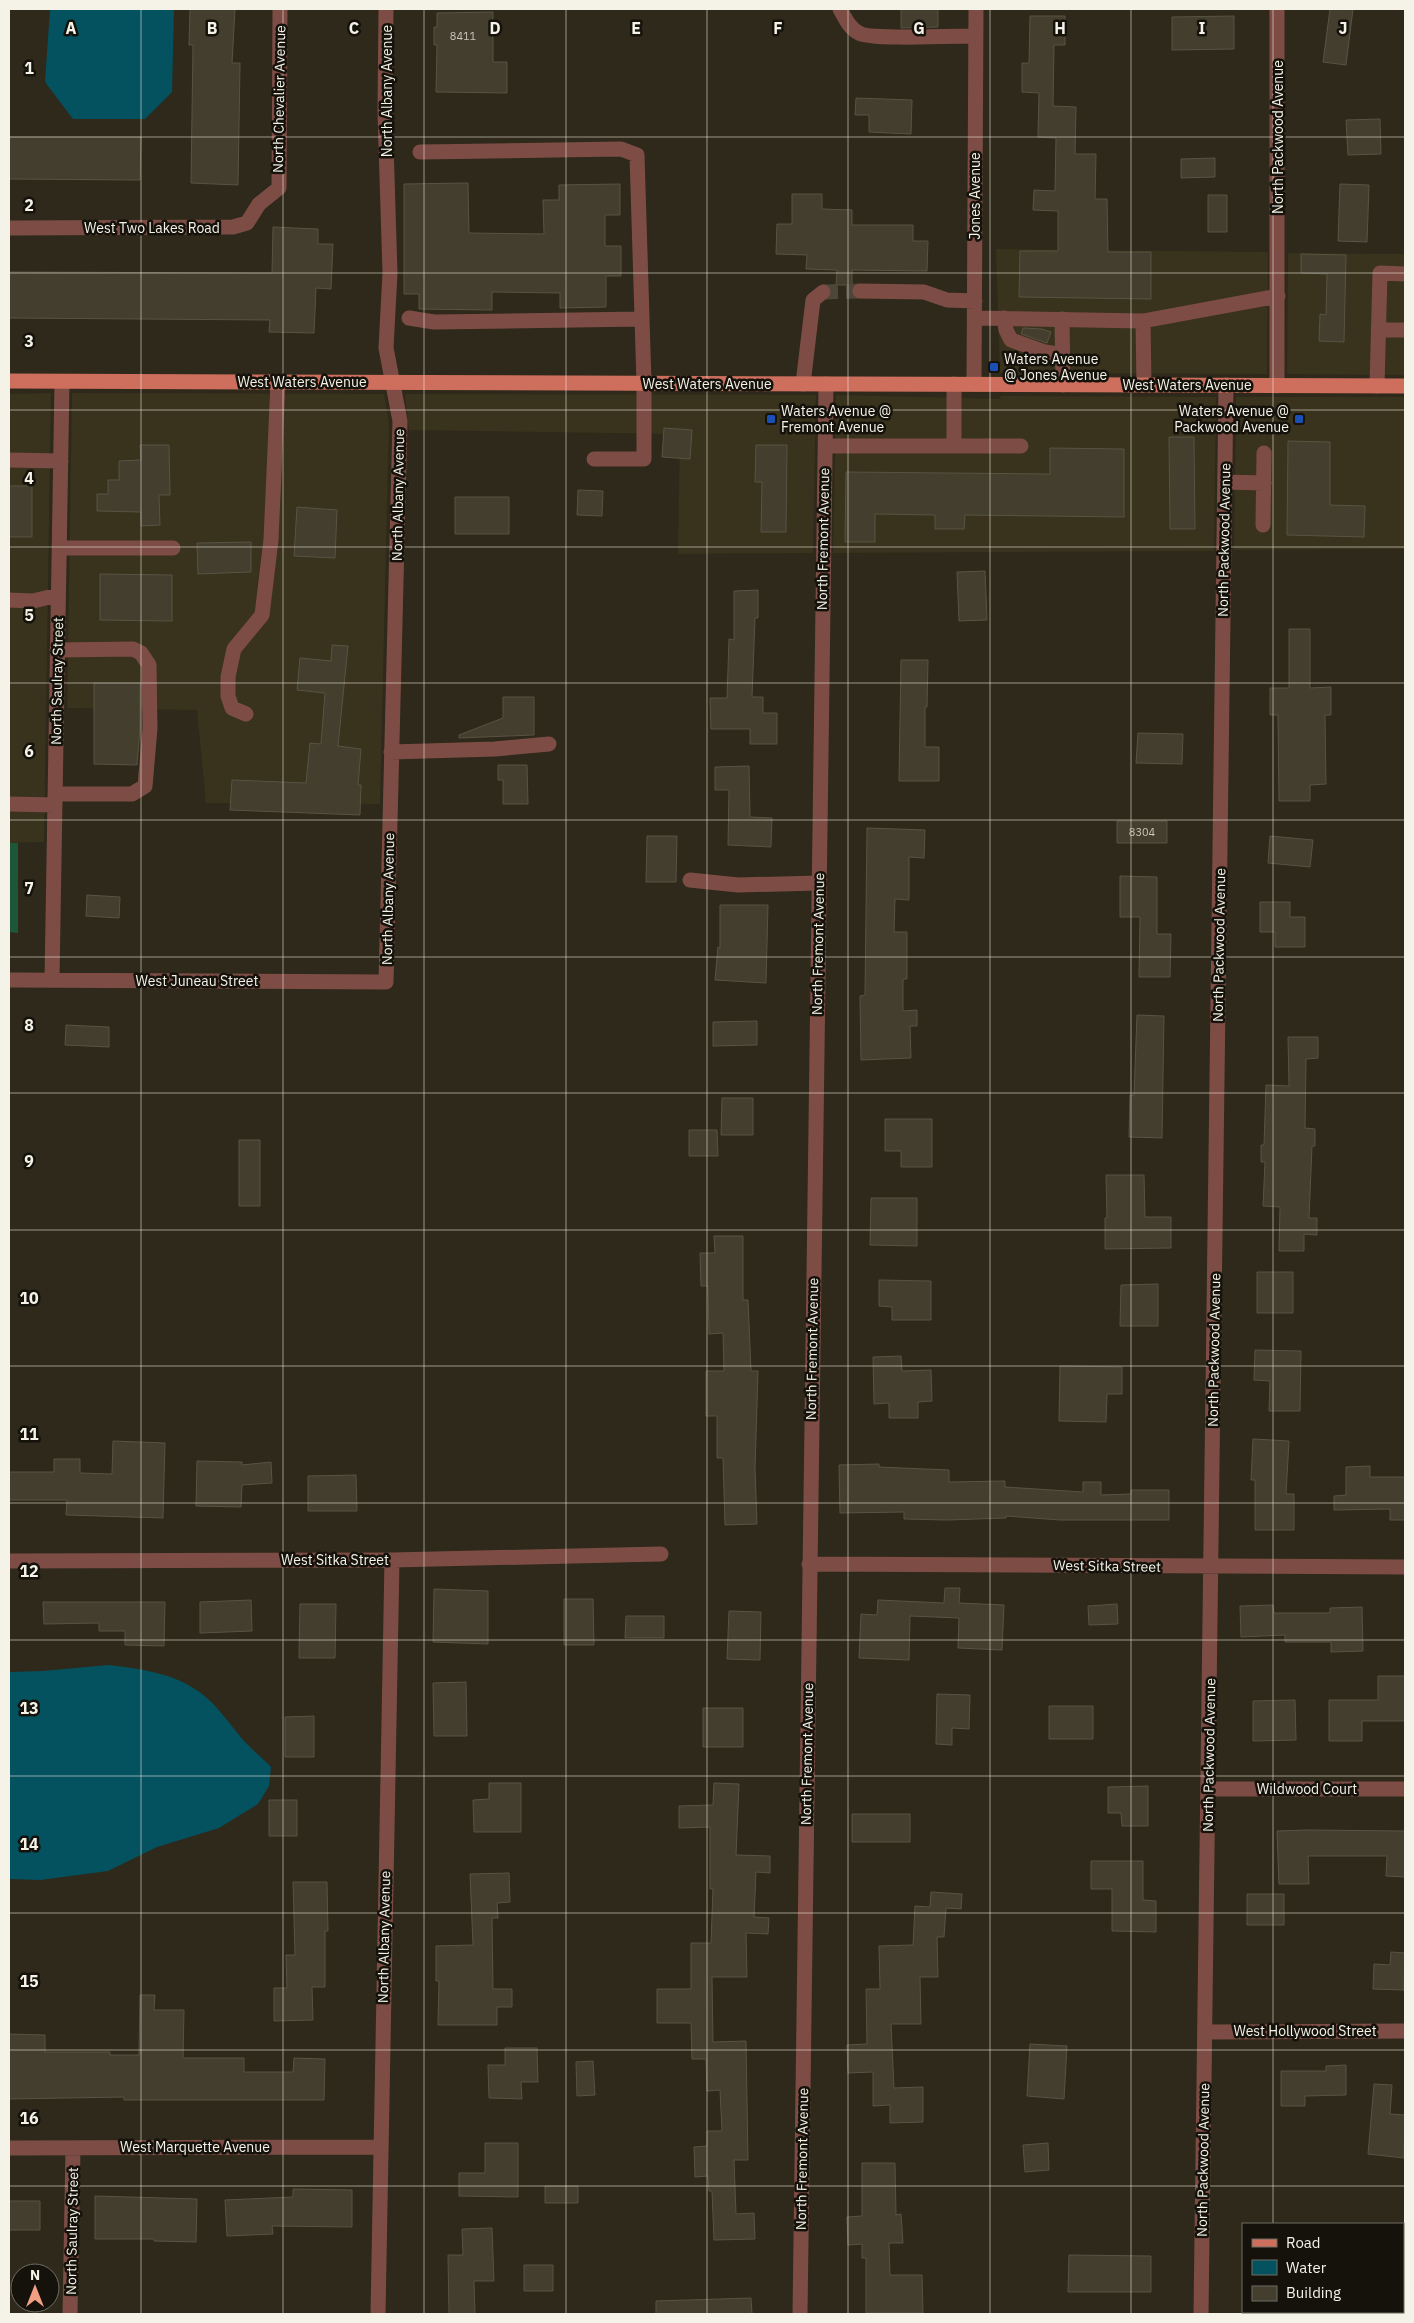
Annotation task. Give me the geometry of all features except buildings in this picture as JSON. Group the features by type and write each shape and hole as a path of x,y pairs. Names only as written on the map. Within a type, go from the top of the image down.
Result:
{"main road":[{"name":"West Waters Avenue","path":"9,381 1405,386"}],"street":[{"name":"North Chevalier Avenue","path":"279,188 280,9"},
{"name":"North Albany Avenue","path":"386,9 386,112 390,273 386,348 400,421 386,982"},
{"path":"840,9 848,23 860,34 882,36 976,36"},
{"name":"Jones Avenue","path":"974,384 976,9"},
{"name":"North Packwood Avenue","path":"1277,386 1278,9"},
{"path":"420,152 621,149 637,155 644,383 644,459 594,459"},
{"name":"West Two Lakes Road","path":"9,228 233,227 247,223 259,204 279,188"},
{"path":"1377,386 1380,273 1405,274"},
{"path":"860,291 924,292 947,300 974,301"},
{"path":"803,384 813,300 823,292"},
{"path":"974,318 1143,321 1278,296"},
{"path":"409,318 434,322 642,320"},
{"path":"1004,318 1006,330 1011,340 1045,352 1063,355"},
{"path":"1062,320 1063,385"},
{"path":"1143,321 1144,385"},
{"path":"1379,330 1405,330"},
{"name":"North Saulray Street","path":"52,980 62,382"},
{"path":"246,714 232,708 228,696 228,676 234,649 262,615 271,540 278,382"},
{"name":"North Fremont Avenue","path":"800,2314 826,384"},
{"path":"954,384 954,446"},
{"name":"North Packwood Avenue","path":"1201,2314 1226,385"},
{"path":"825,446 1021,446"},
{"path":"1263,525 1264,453"},
{"path":"9,460 60,460"},
{"path":"1225,482 1264,483"},
{"path":"59,548 173,548"},
{"path":"9,600 33,601 58,594"},
{"path":"9,804 132,794 145,786 150,728 149,665 141,653 133,649 57,650"},
{"path":"392,752 496,749 549,744"},
{"path":"690,880 738,885 819,883"},
{"name":"West Juneau Street","path":"9,980 386,982"},
{"name":"West Sitka Street","path":"9,1561 392,1560 660,1554"},
{"name":"North Albany Avenue","path":"378,2314 392,1560"},
{"name":"West Sitka Street","path":"810,1564 1405,1567"},
{"name":"Wildwood Court","path":"1209,1789 1405,1789"},
{"name":"West Hollywood Street","path":"1206,2032 1405,2031"},
{"name":"West Marquette Avenue","path":"9,2148 380,2146"},
{"name":"North Saulray Street","path":"70,2314 73,2148"}],"shaded area":[{"path":"996,249 1268,252 1267,374 1000,373"},
{"path":"1288,253 1405,254 1405,375 1287,374"},
{"path":"51,393 44,842 9,843 9,394"},
{"path":"72,393 384,394 389,422 380,804 206,803 197,710 67,708"},
{"path":"405,394 816,395 813,553 678,554 680,434 409,430"},
{"path":"836,395 1000,399 1001,396 1216,397 1214,551 833,553"},
{"path":"1236,397 1405,397 1405,549 1234,550"}],"green space":[{"path":"9,843 18,843 18,933 9,932"}],"water":[{"path":"50,9 174,9 172,92 145,119 73,119 45,82"},
{"path":"108,1665 135,1668 174,1678 208,1699 246,1743 271,1767 269,1786 258,1804 219,1828 157,1847 108,1871 40,1880 9,1879 9,1672"}],"tunnel":[{"path":"823,292 860,291"}],"place":[{"name":"Waters Avenue @ Jones Avenue","path":"994,367"},
{"name":"Waters Avenue @ Fremont Avenue","path":"771,419"},
{"name":"Waters Avenue @ Packwood Avenue","path":"1299,419"}]}
